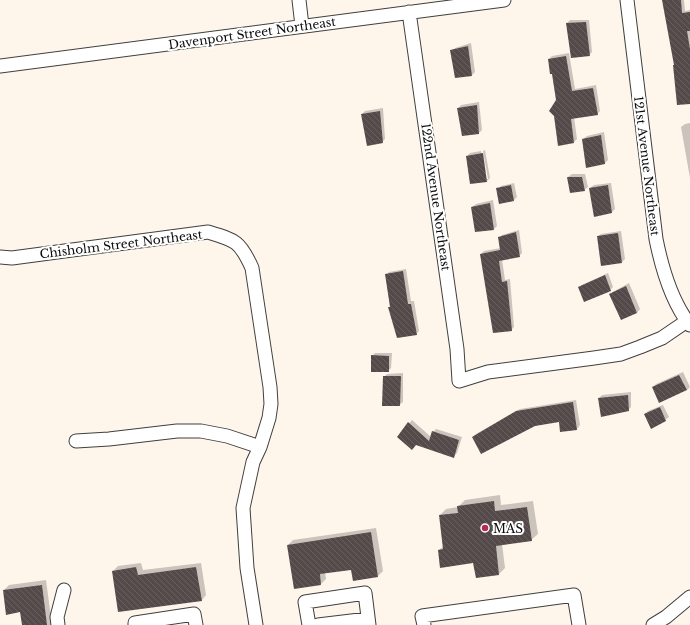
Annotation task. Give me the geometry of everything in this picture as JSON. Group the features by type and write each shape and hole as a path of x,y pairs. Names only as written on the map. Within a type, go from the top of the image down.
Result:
{"street":[{"path":"299,0 302,26"},
{"name":"Davenport Street Northeast","path":"0,66 504,0"},
{"name":"121st Avenue Northeast","path":"627,0 656,240 661,267 688,323"},
{"name":"122nd Avenue Northeast","path":"409,12 458,349 459,381 488,372 621,354 662,338 688,323"},
{"name":"Chisholm Street Northeast","path":"0,257 12,258 208,232 226,237 239,244 252,268 270,387 271,404 269,418 260,447"},
{"path":"76,441 109,439 177,431 202,431 227,436 260,447 253,462 243,508 247,568 256,625"},
{"path":"58,625 57,617 64,590"},
{"path":"309,625 306,602 365,593 369,622 318,625"},
{"path":"424,625 422,616 574,596 579,625"},
{"path":"653,625 666,617 690,597"},
{"path":"136,625 135,623 194,614 196,625"}],"building":[{"path":"662,0 681,0 682,13 690,12 690,31 687,31 690,49 690,104 677,105 674,65"},
{"path":"586,22 590,56 571,58 566,23"},
{"path":"468,46 472,76 455,78 450,50"},
{"path":"566,56 572,91 593,88 598,115 571,119 574,143 558,146 554,116 549,111 556,100 548,59"},
{"path":"477,105 479,134 462,136 457,108"},
{"path":"380,111 383,143 367,146 361,114"},
{"path":"601,135 605,164 586,168 582,139"},
{"path":"483,153 487,182 470,184 466,156"},
{"path":"567,177 582,177 585,191 570,193"},
{"path":"511,185 514,201 499,204 496,188"},
{"path":"608,185 612,213 594,217 589,188"},
{"path":"490,203 494,230 475,232 471,207"},
{"path":"516,232 520,257 499,261 502,282 507,281 512,331 493,333 480,254 500,250 498,237"},
{"path":"618,233 622,263 601,266 597,236"},
{"path":"403,271 408,304 411,304 417,335 397,338 388,307 390,307 385,274"},
{"path":"605,275 611,291 584,302 578,287"},
{"path":"626,286 637,313 621,320 609,294"},
{"path":"371,355 389,356 389,372 371,372"},
{"path":"679,375 687,390 659,403 652,387"},
{"path":"383,376 401,376 400,406 382,406"},
{"path":"628,395 629,411 601,417 598,398"},
{"path":"573,402 577,430 560,432 559,422 535,426 481,454 472,437 516,411"},
{"path":"660,407 666,421 651,429 644,414"},
{"path":"408,422 429,441 432,431 459,440 454,458 416,445 412,450 397,437"},
{"name":"MAS","path":"494,501 495,511 527,507 532,541 496,546 499,575 476,578 473,563 440,568 438,550 443,549 439,515 458,513 457,506"},
{"path":"371,532 378,577 353,581 351,570 320,574 321,585 294,589 287,545"},
{"path":"136,567 138,575 196,567 202,601 118,612 112,571"},
{"path":"42,585 47,625 22,625 20,612 6,615 3,590"}],"place":[{"name":"MAS","path":"485,528"}]}
